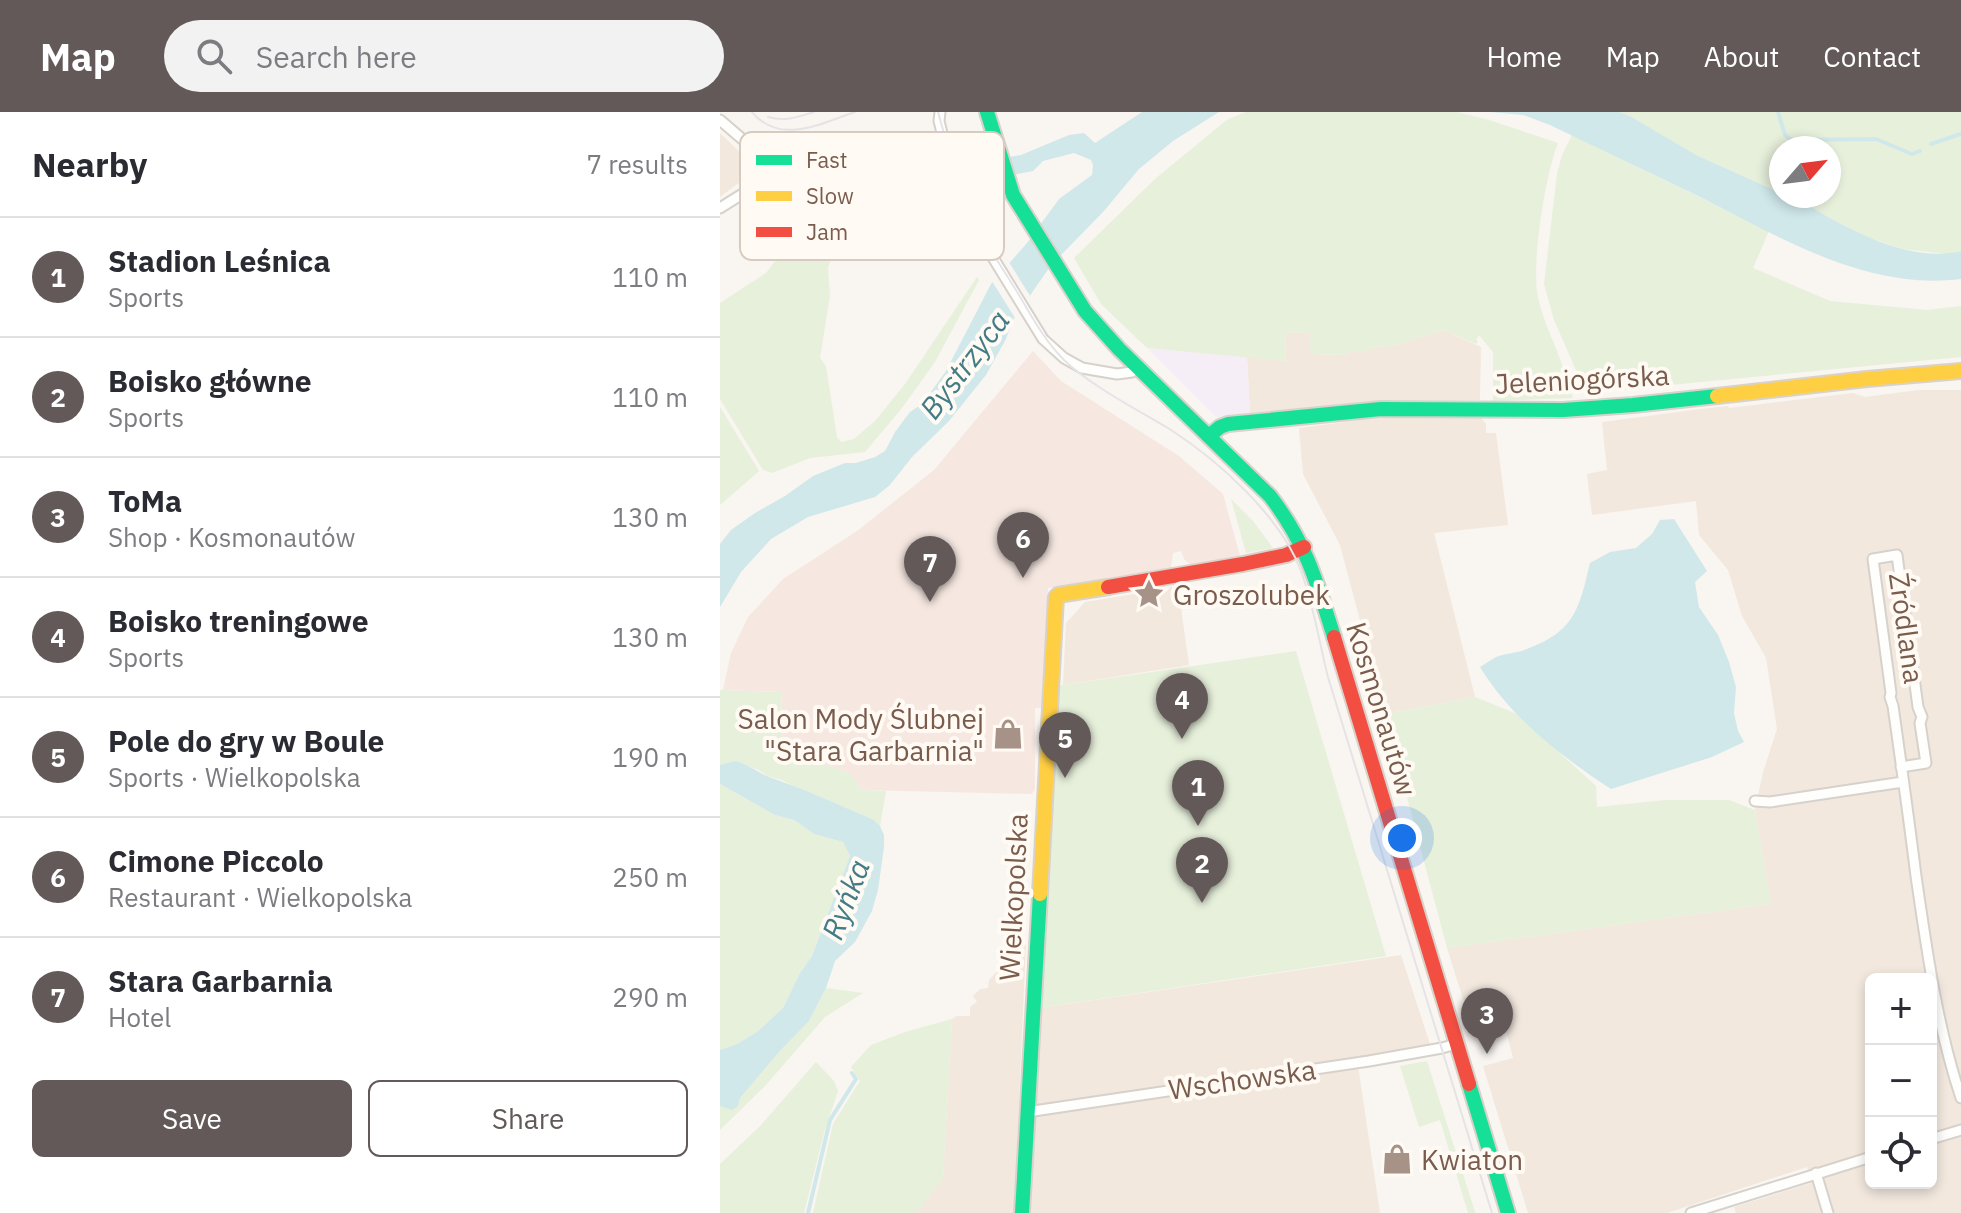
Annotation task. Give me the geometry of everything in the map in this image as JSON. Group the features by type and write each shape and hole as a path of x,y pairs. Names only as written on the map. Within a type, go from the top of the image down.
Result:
{"street":[{"path":"940,112 942,132"},
{"name":"Kosmonautów","path":"987,112 993,132"},
{"path":"720,120 740,137"},
{"name":"Kosmonautów","path":"1004,167 1018,205 1075,296 1103,332 1270,496 1304,547 1508,1213"},
{"path":"720,208 740,196"},
{"path":"994,260 1043,339 1064,358 1082,368 1117,374 1132,372 1138,367"},
{"name":"Jeleniogórska","path":"1209,436 1228,424 1354,412 1414,408 1584,410 1961,371"},
{"name":"Wielkopolska","path":"1022,1213 1056,597 1247,563 1286,555 1304,547"},
{"name":"Źródlana","path":"1901,767 1926,763 1920,723 1922,717 1911,655 1907,648 1909,644 1897,555 1873,559 1890,697 1927,952 1941,1029 1961,1098"},
{"path":"1755,801 1770,802 1903,782"},
{"name":"Wschowska","path":"1027,1112 1369,1061 1456,1044"},
{"path":"1937,1137 1961,1130"},
{"path":"1691,1213 1722,1208 1816,1173 1865,1159"},
{"path":"1816,1173 1828,1213"}],"shaded area":[{"path":"720,133 740,152 740,182 720,197"},
{"path":"1443,330 1481,347 1480,400 1384,400 1250,413 1247,357 1286,361 1285,333 1309,332 1312,354 1347,355 1348,352 1367,352 1368,349 1392,346"},
{"path":"1147,348 1247,357 1250,413 1216,417"},
{"path":"1033,351 1061,381 1179,456 1223,494 1240,556 1191,565 1181,551 1173,553 1171,568 1048,588 1044,708 1035,708 1035,789 1032,794 863,790 849,773 824,764 783,763 781,692 723,690 731,653 748,617 783,579 857,531 934,470"},
{"path":"1918,390 1961,390 1961,1213 1736,1213 1734,1207 1811,1183 1807,1167 1667,1213 1528,1213 1483,1066 1513,1058 1506,1031 1475,1037 1447,948 1771,904 1755,810 1777,729 1766,658 1742,616 1728,570 1699,535 1696,501 1592,515 1587,474 1607,470 1602,422 1853,393 1865,397"},
{"path":"1419,416 1481,418 1486,424 1486,433 1496,433 1508,525 1434,533 1475,697 1385,714 1340,545 1303,474 1299,428"},
{"path":"1178,586 1189,665 1063,685 1066,623 1085,602 1147,592 1148,595"},
{"path":"1026,944 1014,1213 916,1213 943,1178 952,1019 970,1016 970,1007 977,1002 973,996 980,989 988,988 989,980"},
{"path":"1401,955 1430,1044 1357,1059 1380,1213 1031,1213 1039,1008"}],"green space":[{"path":"1246,112 1457,112 1558,143 1540,220 1536,283 1542,311 1573,398 1493,401 1493,352 1479,335 1476,344 1443,330 1392,346 1368,349 1367,352 1349,352 1348,355 1311,354 1309,332 1285,333 1286,361 1147,348 1101,304 1074,258 1156,178 1228,119"},
{"path":"1619,112 1961,112 1961,251 1947,254 1903,249 1858,234 1810,208 1841,208 1841,136 1769,136 1769,188 1698,156"},
{"path":"1572,135 1769,231 1753,268 1830,301 1927,310 1961,306 1961,357 1585,391 1554,320 1544,284 1557,174"},
{"path":"776,260 831,260 828,268 830,296 820,358 826,366 837,437 841,442 854,439 875,421 905,384 977,277 979,280 935,362 865,452 810,458 772,473 763,470 720,399 720,303 766,273"},
{"path":"720,407 759,471 720,505"},
{"path":"1231,499 1253,521 1273,548 1246,553"},
{"path":"1296,651 1386,956 1039,1008 1056,686"},
{"path":"720,690 781,692 783,763 824,764 849,773 863,790 886,791 880,826 859,813 759,770 735,761 720,765"},
{"path":"1475,697 1517,714 1596,786 1597,807 1666,800 1729,800 1755,810 1771,904 1447,948 1385,714"},
{"path":"720,784 775,815 794,820 814,834 843,842 850,856 812,956 783,1008 757,1032 720,1050"},
{"path":"826,988 863,993 825,1017 765,1086 720,1130 720,1106 738,1106 740,1098 809,1021"},
{"path":"952,1019 943,1179 916,1213 813,1213 833,1124 860,1081 851,1067 871,1045"},
{"path":"1427,1061 1458,1159 1453,1163 1440,1120 1419,1127 1400,1066"},
{"path":"816,1062 834,1081 838,1091 804,1213 720,1213 720,1164 760,1126"},
{"path":"1460,1164 1474,1213 1468,1213 1455,1170"}],"water":[{"name":"Bystrzyca","path":"1142,112 1219,112 1173,141 1139,169 1047,271 1013,320 986,375 890,485 875,497 808,517 771,539 741,572 720,607 720,544 731,530 813,476 885,451 910,412 923,403 946,371 991,284 1027,243 1059,199 1092,175 1091,160 1074,153 1043,161 1033,171 1004,176 1004,157 1021,155 1069,135 1084,133 1095,143"},
{"path":"1490,112 1619,112 1630,116 1698,156 1769,188 1769,208 1813,208 1891,246 1926,253 1961,251 1961,279 1926,281 1891,277 1825,257 1550,125 1523,115"},
{"path":"1674,519 1707,571 1695,582 1699,607 1718,635 1729,662 1736,687 1734,713 1744,742 1712,757 1611,789 1574,764 1522,720 1480,667 1496,657 1527,649 1556,634 1578,606 1590,563 1610,552 1636,548 1652,534 1660,520"},
{"path":"735,761 874,820 884,835 884,847 872,911 855,942 835,961 826,988 809,1021 779,1052 732,1110 720,1106 720,1050 757,1032 783,1008 812,956 850,856 843,842 814,834 794,820 775,815 720,784 720,765"}],"pier":[{"path":"1007,259 1032,299 1017,321 990,278"}],"waterway":[{"path":"1778,112 1785,135 1791,140 1876,139 1912,154 1920,151"},
{"path":"1931,144 1961,134"},
{"name":"Ryńka","path":"808,1213 830,1120 856,1079 852,1073"}],"tram line":[{"path":"752,112 763,122 788,130 815,126 855,112"},
{"path":"768,117 786,119 814,112"},
{"path":"938,112 944,132"},
{"path":"996,260 1039,329 1064,360 1087,379 1171,430 1209,458 1264,511 1292,551 1306,584 1328,677 1492,1213"}],"traffic: fast":[{"path":"987,112 993,132"},
{"path":"1004,166 1013,195 1085,311 1119,349 1270,496 1282,513 1302,547 1334,637"},
{"path":"1209,436 1228,424 1381,409 1563,410 1717,396"},
{"path":"1022,1213 1040,894"},
{"path":"1469,1084 1508,1213"}],"traffic: slow":[{"path":"1717,396 1961,371"},
{"path":"1040,894 1056,597 1108,587"}],"traffic: jam":[{"path":"1108,587 1243,564 1286,555 1304,547"},
{"path":"1334,637 1469,1084"}],"place":[{"name":"Cimone Piccolo","path":"1023,578"},
{"name":"Groszolubek","path":"1149,594"},
{"name":"Stara Garbarnia","path":"930,602"},
{"name":"Salon Mody Ślubnej \"Stara Garbarnia\"","path":"1008,734"},
{"name":"Boisko treningowe","path":"1182,739"},
{"name":"Pole do gry w Boule","path":"1065,778"},
{"name":"Stadion Leśnica","path":"1198,826"},
{"name":"Boisko główne","path":"1202,903"},
{"name":"ToMa","path":"1487,1054"},
{"name":"Kwiaton","path":"1397,1159"}]}
